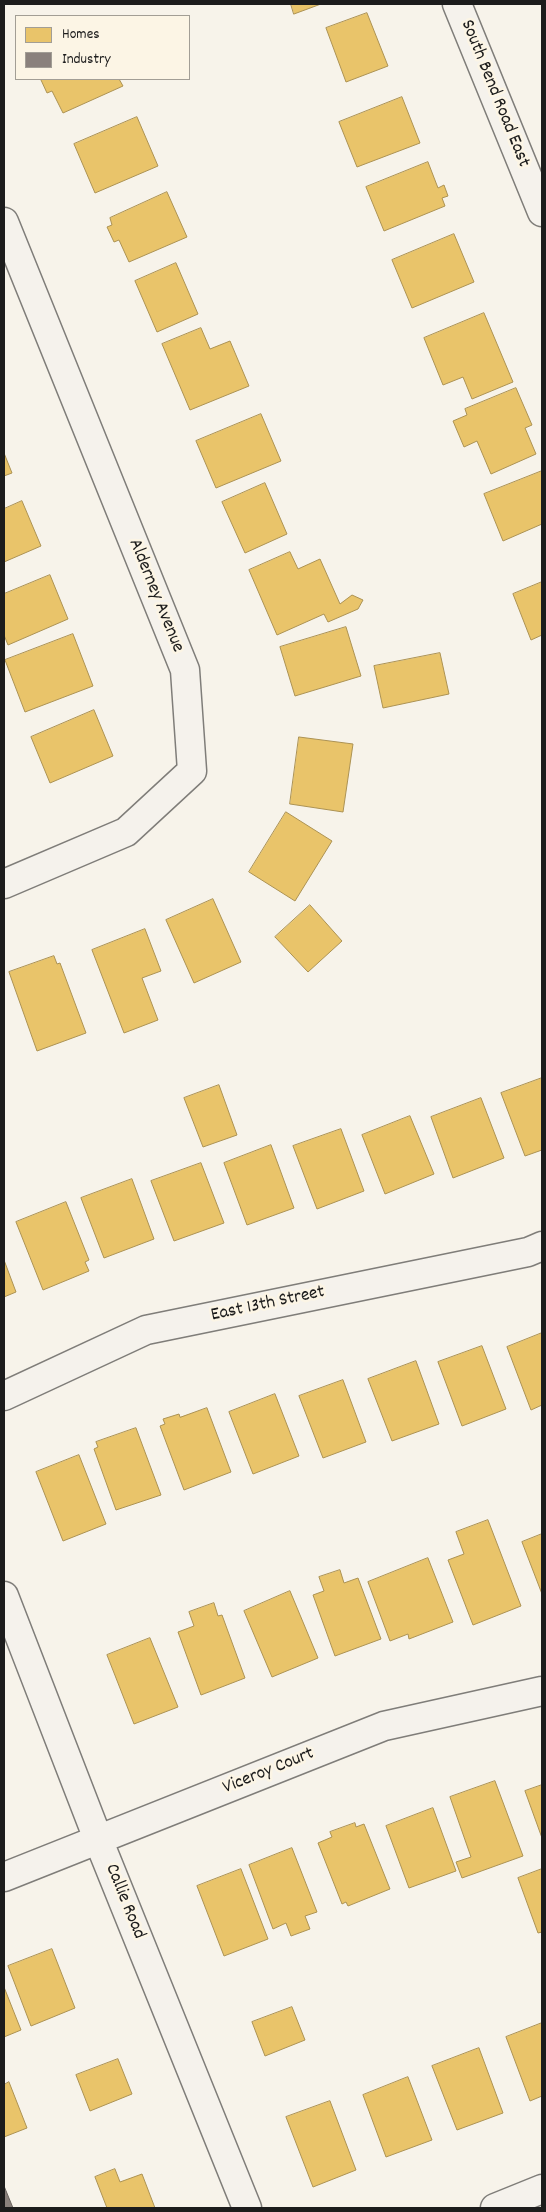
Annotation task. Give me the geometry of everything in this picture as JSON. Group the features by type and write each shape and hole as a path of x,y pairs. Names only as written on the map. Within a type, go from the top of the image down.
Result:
{"street":[{"name":"South Bend Road East","path":"457,4 542,212"},
{"name":"Alderney Avenue","path":"4,222 185,670 192,772 126,832 4,884"},
{"name":"East 13th Street","path":"4,1396 146,1330 528,1252 542,1246"},
{"name":"Callie Road","path":"4,1596 98,1839 247,2208"},
{"name":"Viceroy Court","path":"4,1878 384,1726 542,1691"},
{"path":"495,2208 542,2189"}],"building: Homes":[{"path":"291,4 321,4 294,14"},
{"path":"367,13 388,66 346,82 326,28"},
{"path":"41,80 120,80 123,86 63,113 52,91 47,93"},
{"path":"402,97 420,143 357,167 339,122"},
{"path":"137,117 158,166 95,193 74,144"},
{"path":"428,162 438,188 444,185 448,196 442,198 445,206 384,231 366,187"},
{"path":"167,192 187,237 129,262 119,240 114,242 107,227 112,225 110,218"},
{"path":"454,234 474,282 412,308 392,260"},
{"path":"176,263 198,314 157,332 135,281"},
{"path":"484,313 513,382 472,399 463,377 443,385 424,338"},
{"path":"201,328 210,349 230,341 249,386 190,410 162,344"},
{"path":"516,388 532,425 525,428 536,454 491,474 477,441 464,447 453,421 467,415 465,409"},
{"path":"261,414 281,461 216,488 196,441"},
{"path":"4,453 12,473 4,476"},
{"path":"542,471 542,524 503,541 484,494"},
{"path":"265,483 287,534 245,553 222,502"},
{"path":"22,501 41,546 4,562 4,509"},
{"path":"290,552 298,569 320,559 340,604 352,595 363,600 358,609 328,622 324,614 277,635 249,570"},
{"path":"50,575 68,619 8,645 4,635 4,594"},
{"path":"542,582 542,635 531,640 513,594"},
{"path":"346,627 361,676 295,696 280,647"},
{"path":"73,634 93,686 25,712 5,660"},
{"path":"440,653 449,694 383,708 374,666"},
{"path":"94,710 113,756 50,783 31,737"},
{"path":"299,737 353,744 343,812 290,804"},
{"path":"286,812 332,841 295,901 249,872"},
{"path":"213,899 241,962 194,983 166,920"},
{"path":"310,905 342,941 308,972 275,937"},
{"path":"145,929 161,971 142,978 158,1020 124,1033 92,950"},
{"path":"54,956 57,964 60,963 86,1033 37,1051 9,972"},
{"path":"542,1078 542,1150 525,1156 501,1093"},
{"path":"219,1085 237,1135 203,1147 184,1098"},
{"path":"481,1098 504,1158 453,1178 431,1117"},
{"path":"410,1116 434,1174 385,1194 362,1135"},
{"path":"341,1129 364,1191 317,1209 293,1146"},
{"path":"271,1145 294,1208 247,1225 224,1163"},
{"path":"201,1163 224,1223 174,1241 151,1181"},
{"path":"132,1179 154,1239 104,1258 81,1198"},
{"path":"66,1202 89,1260 85,1262 89,1271 43,1290 16,1222"},
{"path":"4,1260 16,1292 4,1297"},
{"path":"542,1333 542,1405 531,1410 507,1347"},
{"path":"482,1346 506,1409 462,1426 438,1362"},
{"path":"416,1361 439,1424 392,1441 368,1379"},
{"path":"343,1380 366,1442 323,1458 299,1396"},
{"path":"275,1394 299,1456 253,1474 229,1412"},
{"path":"207,1408 231,1472 184,1490 160,1426 165,1424 163,1419 179,1414 180,1417"},
{"path":"136,1428 161,1495 116,1510 94,1449 98,1447 96,1442"},
{"path":"79,1455 106,1524 63,1541 36,1472"},
{"path":"488,1520 521,1606 473,1625 448,1560 464,1554 456,1532"},
{"path":"542,1534 542,1594 522,1542"},
{"path":"428,1558 453,1622 409,1639 408,1634 390,1641 368,1582"},
{"path":"340,1570 344,1583 358,1578 381,1639 335,1656 313,1595 324,1591 319,1577"},
{"path":"290,1591 318,1658 272,1677 244,1611"},
{"path":"214,1603 218,1616 222,1615 245,1678 201,1695 178,1632 194,1626 189,1612"},
{"path":"150,1638 178,1707 134,1724 107,1655"},
{"path":"495,1781 523,1856 462,1878 456,1862 471,1857 450,1797"},
{"path":"542,1785 542,1838 525,1791"},
{"path":"433,1808 456,1871 409,1888 386,1826"},
{"path":"355,1823 356,1827 364,1824 390,1889 348,1906 346,1902 342,1904 318,1843 332,1837 330,1832"},
{"path":"292,1848 317,1912 305,1916 310,1929 291,1936 286,1923 273,1929 249,1865"},
{"path":"241,1869 268,1939 224,1956 197,1886"},
{"path":"542,1869 542,1932 538,1933 518,1878"},
{"path":"52,1949 75,2008 31,2026 8,1966"},
{"path":"4,1987 21,2030 4,2037"},
{"path":"292,2007 305,2040 265,2056 252,2022"},
{"path":"542,2023 542,2096 530,2101 506,2037"},
{"path":"479,2048 503,2113 457,2130 432,2066"},
{"path":"118,2059 132,2094 90,2111 76,2075"},
{"path":"408,2077 432,2140 386,2157 363,2095"},
{"path":"9,2082 27,2128 4,2137 4,2085"},
{"path":"330,2101 356,2170 313,2187 286,2117"},
{"path":"115,2169 120,2182 142,2174 155,2208 107,2208 95,2177"}],"building: Industry":[{"path":"4,2186 13,2208 4,2208"}]}
